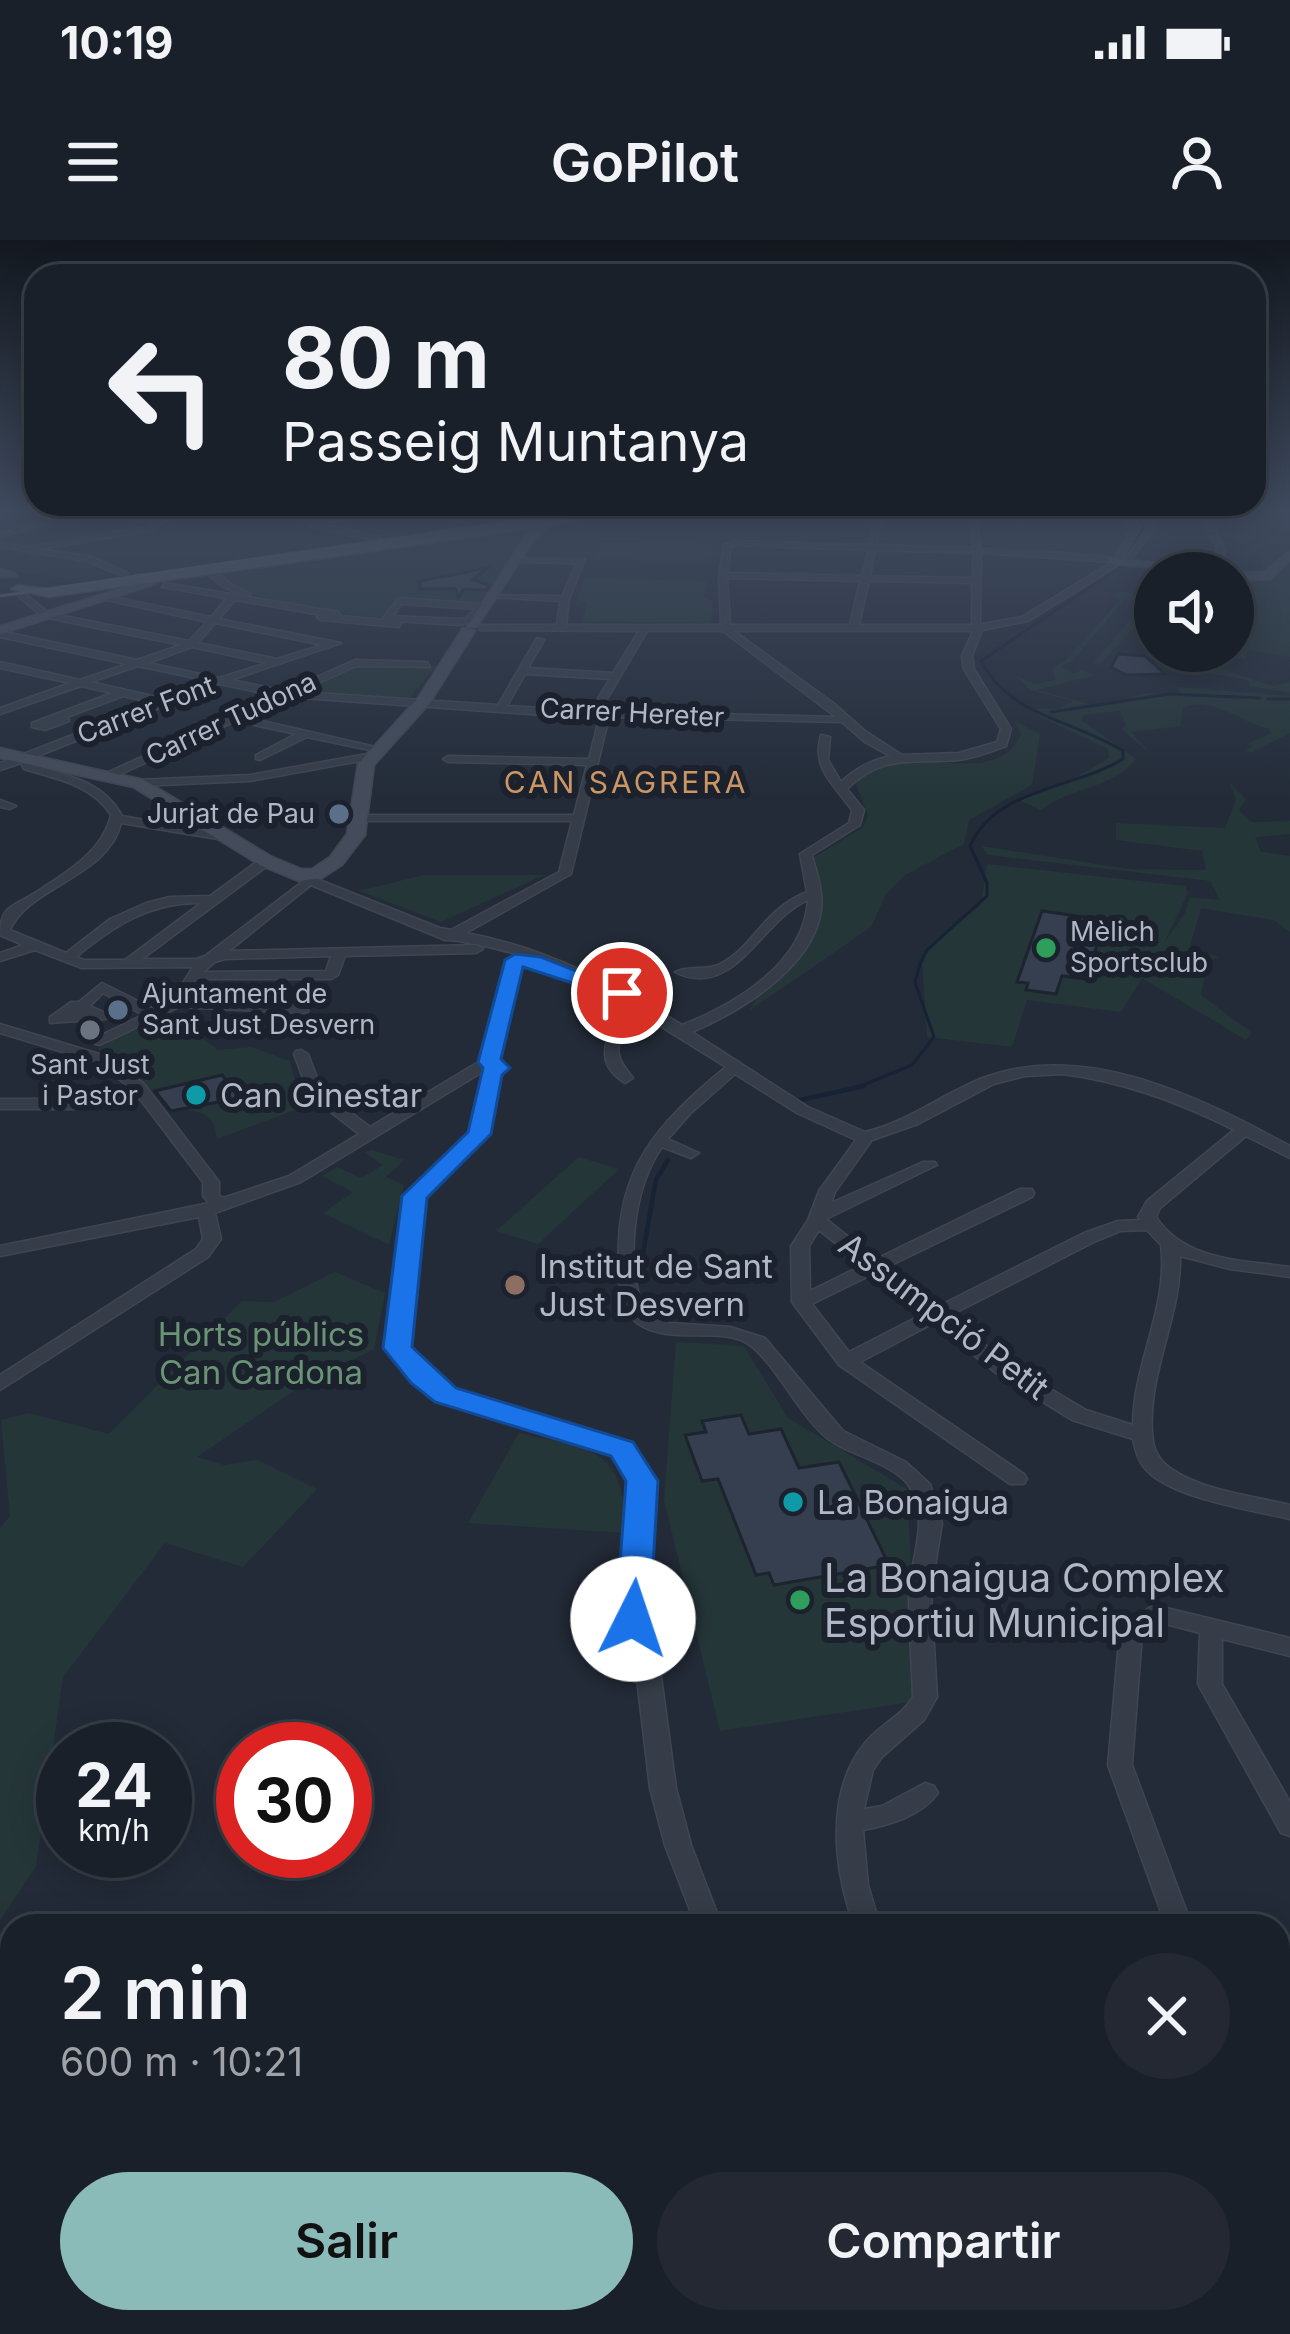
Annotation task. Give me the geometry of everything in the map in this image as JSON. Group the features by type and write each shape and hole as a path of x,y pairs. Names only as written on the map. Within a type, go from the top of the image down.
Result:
{"street":[{"path":"37,606 46,615 278,662"},
{"path":"0,632 77,606"},
{"path":"137,606 337,643"},
{"path":"4,707 192,644 222,606"},
{"path":"286,606 328,616 538,634 562,628 976,626 1025,619 1047,606"},
{"path":"396,606 387,618 458,622 469,620 484,606"},
{"path":"95,1047 177,1003 199,968 336,861 356,835 366,764 424,701 485,606"},
{"path":"562,628 565,606"},
{"path":"726,629 728,606"},
{"path":"854,627 858,606"},
{"path":"843,788 856,772 898,756 955,760 982,754 1007,737 969,669 968,656 981,631 976,626 976,606"},
{"path":"328,616 337,643 356,663 428,665"},
{"path":"447,933 565,874 604,718 593,714 644,629"},
{"path":"726,629 830,705 840,720 898,756"},
{"path":"0,632 282,694"},
{"path":"526,645 538,634"},
{"path":"502,706 524,671 538,634"},
{"name":"Carrer Font","path":"0,767 219,681 337,643"},
{"name":"Carrer Tudona","path":"122,780 282,694 356,663"},
{"path":"1,666 166,702"},
{"path":"524,671 614,676"},
{"path":"61,718 122,693"},
{"name":"Carrer Hereter","path":"282,694 593,714 840,720"},
{"path":"4,707 102,728"},
{"path":"234,718 376,752"},
{"path":"260,757 305,734"},
{"path":"681,1031 735,1006 777,970 812,922 815,893 806,861 808,850 845,832 858,810 825,771 820,751 825,737"},
{"path":"0,753 122,780 250,778 376,752"},
{"path":"448,759 594,762"},
{"path":"65,771 108,796 118,819"},
{"path":"122,780 266,861 447,933 599,983 809,1115 864,1133 919,1121 991,1080 1034,1070 1109,1077 1246,1128 1290,1153"},
{"path":"358,818 581,818"},
{"path":"118,819 232,840"},
{"path":"118,819 105,844 84,866 11,914 5,933 82,964 340,951 476,949 517,955"},
{"path":"131,961 266,861"},
{"path":"682,972 710,974 730,968 772,916 796,898 815,893"},
{"path":"66,959 94,934 132,913 172,899 211,899"},
{"path":"447,933 476,949"},
{"path":"0,957 33,946"},
{"path":"204,976 331,975 340,951"},
{"path":"517,955 486,1068 479,1134 415,1196 398,1348 446,1395 622,1449 642,1481 636,1630 646,1654 663,1788 704,1914"},
{"path":"599,983 620,1023 610,1046 611,1060 625,1078"},
{"path":"75,1012 102,987 154,1015"},
{"path":"177,1003 303,1010"},
{"path":"0,1384 202,1253 212,1239 213,1208 211,1182 144,1094 95,1047 1,1029"},
{"path":"301,1054 316,1093 329,1108 370,1135"},
{"path":"735,1067 658,1140 638,1169 624,1238 640,1286 634,1311 648,1322 752,1338 776,1358 836,1436 899,1467 920,1484 931,1523 920,1592 926,1697 922,1707 876,1746 862,1765 850,1822 864,1914"},
{"path":"0,1251 213,1208 295,1178 486,1068"},
{"path":"0,1104 84,1104 144,1094"},
{"path":"1246,1128 1153,1204 1147,1211 1150,1225 1170,1245 1188,1254 1290,1272"},
{"path":"864,1133 864,1143 827,1191 818,1218 800,1246 801,1302 846,1360 1017,1479"},
{"path":"658,1140 692,1153"},
{"path":"818,1218 929,1165"},
{"path":"801,1302 1025,1193"},
{"name":"Assumpció Petit","path":"818,1218 936,1317 1049,1397 1079,1414 1140,1434"},
{"path":"846,1360 1090,1237 1118,1226 1150,1225"},
{"path":"1170,1245 1172,1276 1141,1409 1140,1446 1149,1468 1181,1485 1290,1512"},
{"path":"1253,1266 1290,1286"},
{"path":"1175,1914 1120,1765 1131,1630 1154,1613 1290,1647"},
{"path":"1211,1629 1210,1684 1290,1825"},
{"path":"850,1822 887,1814 925,1793"}],"green space":[{"path":"296,606 396,606 387,618"},
{"path":"586,606 713,606 711,623 582,621"},
{"path":"1119,606 1072,661 1062,666 1073,674 1081,670 1096,675 1037,690 1100,707 1141,694 1181,692 1177,687 1290,696 1290,733 1252,752 1244,751 1253,746 1247,744 1271,733 1269,729 1215,707 1194,705 1183,708 1180,726 1131,732 1151,754 1121,729 1126,726 1120,711 1084,715 1081,720 1136,759 1116,776 1041,810 1018,800 1068,782 1109,758 1108,749 1032,709 1059,709 1073,701 1030,690 1016,676 1035,684 1055,680 1052,669"},
{"path":"1254,606 1290,606 1290,657 1254,651"},
{"path":"1134,614 1134,627 1099,665 1094,663"},
{"path":"359,665 436,666 410,698 312,692 315,684"},
{"path":"1201,672 1231,672 1273,686 1290,682 1290,693 1249,686 1248,680"},
{"path":"1014,721 1040,734 1032,785 969,820 964,844 905,875 886,894 871,927 749,1011 816,926 822,907 821,885 811,859 862,828 868,816 856,784 860,778 895,761 964,764 998,758 1021,734"},
{"name":"Mèlich Sportsclub","path":"1230,782 1246,800 1239,810 1251,822 1290,821 1290,834 1255,837 1261,852 1290,856 1290,932 1274,920 1201,908 1190,946 1220,958 1208,959 1201,995 1252,1033 1246,1040 1142,978 1121,1012 1027,1000 1012,1047 927,1037 922,959 941,936 981,905 987,864 1185,886 1188,893 1164,943 1190,897 1220,900 1210,881 988,855 982,846 1128,869 1206,870 1202,851 1116,840 1116,823 1225,828 1236,800"},
{"path":"423,875 544,875 441,922 359,891"},
{"path":"144,1022 183,1029 217,1050 251,1047 290,1061 297,1089 309,1105 217,1139 209,1117 186,1110 240,1099 222,1074 152,1090 98,1049"},
{"path":"364,1152 404,1160 386,1177 404,1185 389,1245 323,1213 353,1192 322,1176 337,1167 361,1178 383,1165"},
{"path":"579,1157 619,1169 538,1244 496,1231"},
{"name":"Horts públics Can Cardona","path":"335,1272 385,1293 374,1349 300,1387 197,1457 224,1465 258,1460 317,1489 243,1567 165,1543 63,1677 57,1722 36,1722 36,1866 5,1914 0,1914 0,1528 10,1516 1,1420 29,1413 109,1434 242,1301 274,1302"},
{"name":"La Bonaigua Complex Esportiu Municipal","path":"676,1342 744,1346 788,1418 907,1489 918,1701 720,1731 664,1500"},
{"path":"519,1433 585,1449 611,1467 624,1504 626,1533 468,1523"}],"building":[{"path":"1118,654 1134,655 1134,672 1165,674 1126,675 1111,667"},
{"name":"Mèlich Sportsclub","path":"1042,911 1105,920 1086,979 1062,976 1056,994 1026,990 1028,983 1017,982"},
{"name":"Can Ginestar","path":"222,1075 239,1098 171,1111 155,1091"},
{"name":"La Bonaigua","path":"741,1415 749,1434 781,1429 799,1468 839,1462 889,1565 774,1585 769,1573 756,1575 718,1479 702,1481 685,1435 706,1432 702,1421"}],"waterway":[{"path":"856,1088 912,1065 934,1037 915,982 927,950 987,896 987,883 970,846 982,827 1016,801 1123,759 1123,751 1026,706 993,680 981,661 1062,606"},
{"path":"1051,712 1169,694 1260,698"},
{"path":"1268,699 1290,699"},
{"path":"856,1088 864,1086"},
{"path":"800,1100 856,1088"},
{"path":"642,1258 656,1180 668,1160"}],"place":[{"name":"Jurjat de Pau","path":"339,814"},
{"name":"Mèlich Sportsclub","path":"1046,948"},
{"name":"Ajuntament de Sant Just Desvern","path":"118,1010"},
{"name":"Sant Just i Pastor","path":"90,1030"},
{"name":"Can Ginestar","path":"196,1095"},
{"name":"Institut de Sant Just Desvern","path":"515,1285"},
{"name":"La Bonaigua","path":"793,1502"},
{"name":"La Bonaigua Complex Esportiu Municipal","path":"800,1600"}],"district":[{"name":"CAN SAGRERA","path":"626,783"}],"route":[{"path":"622,993 534,962 515,960 489,1062 499,1068 491,1072 479,1134 415,1196 398,1348 421,1377 446,1395 622,1449 642,1481 633,1619"}]}
